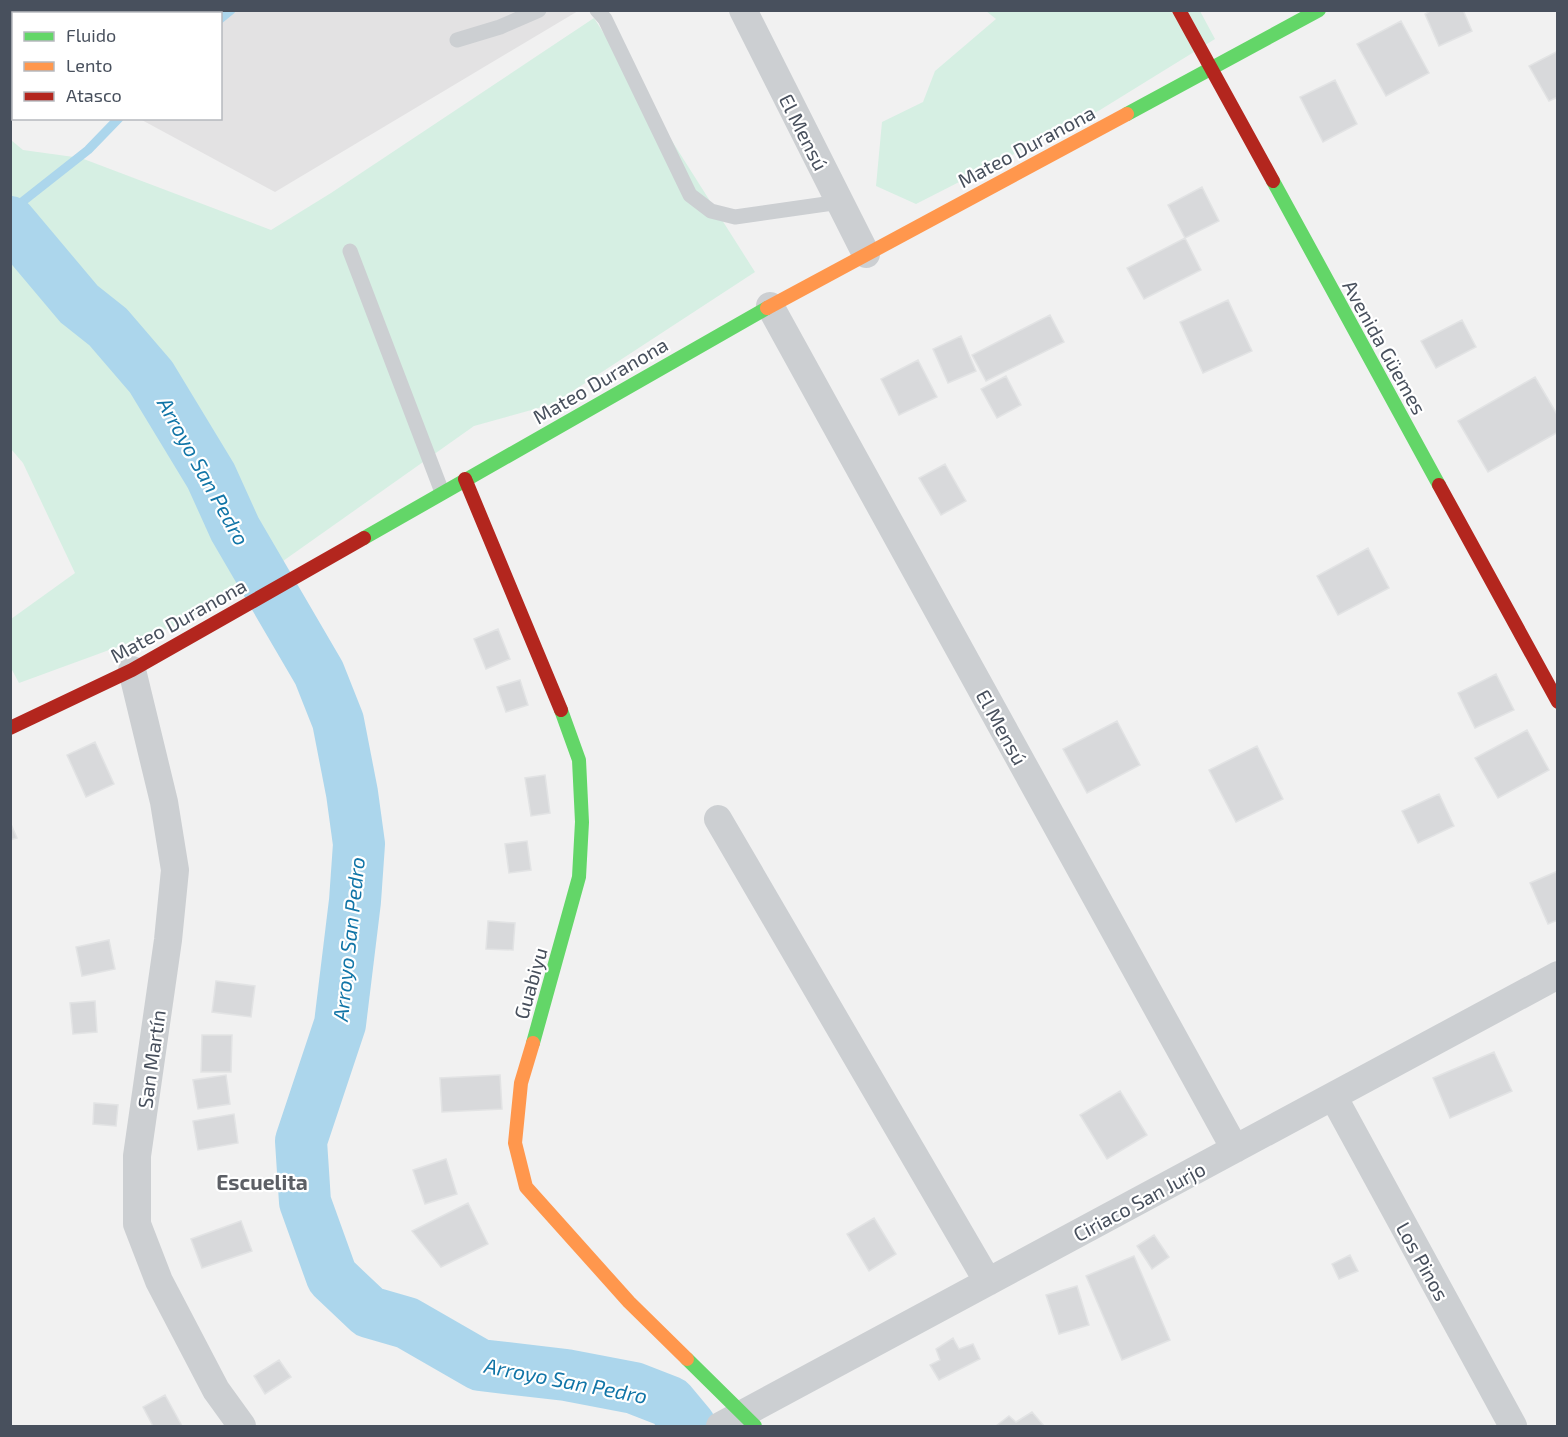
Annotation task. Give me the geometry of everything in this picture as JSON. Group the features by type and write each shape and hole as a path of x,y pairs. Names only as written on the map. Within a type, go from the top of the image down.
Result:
{"street":[{"name":"El Mensú","path":"743,10 866,254"},
{"name":"Avenida Güemes","path":"1179,10 1557,702"},
{"name":"Mateo Duranona","path":"10,728 132,670 770,306 1319,10"},
{"name":"El Mensú","path":"770,306 1235,1149"},
{"name":"Guabiyu","path":"465,479 554,690 579,760 582,822 579,877 521,1083 515,1143 526,1187 739,1423"},
{"name":"San Martín","path":"132,670 164,802 175,870 168,939 137,1156 137,1224 159,1281 216,1390 242,1426"},
{"path":"718,819 988,1282"},
{"name":"Ciriaco San Jurjo","path":"739,1423 988,1282 1557,975"},
{"name":"Los Pinos","path":"1333,1096 1514,1426"}],"lane":[{"path":"457,40 500,27 539,10"},
{"path":"597,10 605,19 690,195 711,211 735,217 840,202"},
{"path":"350,251 442,492"}],"shaded area":[{"path":"10,11 578,11 275,192 142,120 222,120 222,12 12,12 11,48"}],"green space":[{"path":"986,11 1200,11 1215,39 1100,110 916,204 876,186 882,122 923,102 935,71 996,19"},
{"path":"594,18 755,272 553,404 474,426 259,578 172,627 19,683 11,668 11,619 75,573 23,463 11,449 11,140 23,150 81,158 271,230 331,193"}],"building":[{"path":"1432,10 1463,10 1472,31 1439,46 1425,14"},
{"path":"1401,21 1429,73 1386,96 1357,44"},
{"path":"1558,51 1558,97 1549,101 1529,66"},
{"path":"1335,80 1357,124 1323,142 1300,97"},
{"path":"1202,187 1219,221 1185,238 1168,205"},
{"path":"1185,238 1201,270 1144,299 1127,268"},
{"path":"1228,300 1252,351 1203,373 1180,322"},
{"path":"1050,315 1064,342 986,381 972,355"},
{"path":"1462,320 1476,347 1436,368 1421,341"},
{"path":"961,336 976,371 948,383 933,349"},
{"path":"918,360 937,397 899,415 881,379"},
{"path":"1006,376 1021,405 997,418 981,389"},
{"path":"1535,377 1558,416 1558,432 1488,472 1458,421"},
{"path":"945,464 966,501 941,515 919,478"},
{"path":"1368,548 1389,588 1338,615 1317,576"},
{"path":"498,629 510,659 486,669 474,639"},
{"path":"1496,674 1514,710 1475,728 1458,693"},
{"path":"520,680 528,705 506,712 497,687"},
{"path":"1117,721 1140,765 1087,793 1063,749"},
{"path":"1527,730 1549,770 1498,798 1475,758"},
{"path":"95,742 114,784 86,797 67,755"},
{"path":"1257,746 1283,799 1236,822 1209,770"},
{"path":"545,775 550,813 531,816 525,778"},
{"path":"1439,794 1454,826 1418,843 1402,811"},
{"path":"10,822 17,838 10,840"},
{"path":"527,841 531,870 509,873 505,844"},
{"path":"1558,871 1558,920 1548,924 1530,883"},
{"path":"488,921 515,923 513,950 486,949"},
{"path":"109,940 115,969 82,976 76,947"},
{"path":"216,981 255,986 251,1017 212,1012"},
{"path":"95,1001 97,1032 73,1034 70,1003"},
{"path":"202,1035 232,1035 231,1072 201,1072"},
{"path":"1494,1052 1512,1091 1450,1118 1433,1078"},
{"path":"226,1075 230,1104 198,1109 193,1080"},
{"path":"500,1075 502,1109 442,1112 440,1078"},
{"path":"1120,1091 1147,1135 1107,1159 1080,1115"},
{"path":"94,1103 118,1105 116,1126 93,1124"},
{"path":"234,1114 238,1143 198,1150 193,1121"},
{"path":"446,1159 457,1194 425,1204 413,1170"},
{"path":"468,1203 488,1244 441,1267 412,1231"},
{"path":"874,1218 896,1254 869,1271 847,1234"},
{"path":"241,1221 252,1251 202,1268 191,1239"},
{"path":"1154,1235 1169,1257 1152,1269 1137,1246"},
{"path":"1350,1255 1358,1271 1339,1279 1332,1264"},
{"path":"1134,1256 1170,1340 1122,1360 1086,1276"},
{"path":"1077,1286 1089,1325 1059,1334 1046,1295"},
{"path":"953,1338 959,1349 973,1344 980,1359 939,1380 930,1365 940,1360 936,1349"},
{"path":"279,1360 291,1377 265,1394 254,1376"},
{"path":"165,1395 182,1426 153,1426 143,1407"},
{"path":"1032,1412 1044,1426 996,1426 1009,1416 1016,1422"}],"waterway":[{"path":"222,17 231,10"},
{"path":"10,208 22,202 88,150 117,120"},
{"name":"Arroyo San Pedro","path":"10,222 79,304 108,327 151,377 211,476 235,529 319,673 338,721 359,844 355,901 340,1024 301,1141 305,1202 332,1277 369,1312 407,1323 480,1365 566,1375 634,1388 670,1402 690,1426"}],"traffic: fast":[{"path":"1127,114 1319,10"},
{"path":"1273,181 1439,485"},
{"path":"364,538 767,308"},
{"path":"533,1043 579,877 582,822 579,760 561,710"},
{"path":"687,1359 755,1426"}],"traffic: slow":[{"path":"767,308 1127,114"},
{"path":"533,1043 521,1083 515,1143 526,1187 629,1302 687,1359"}],"traffic: jam":[{"path":"1179,10 1273,181"},
{"path":"465,479 561,710"},
{"path":"1439,485 1558,702"},
{"path":"10,728 132,670 364,538"}],"district":[{"name":"Escuelita","path":"262,1181"}]}
